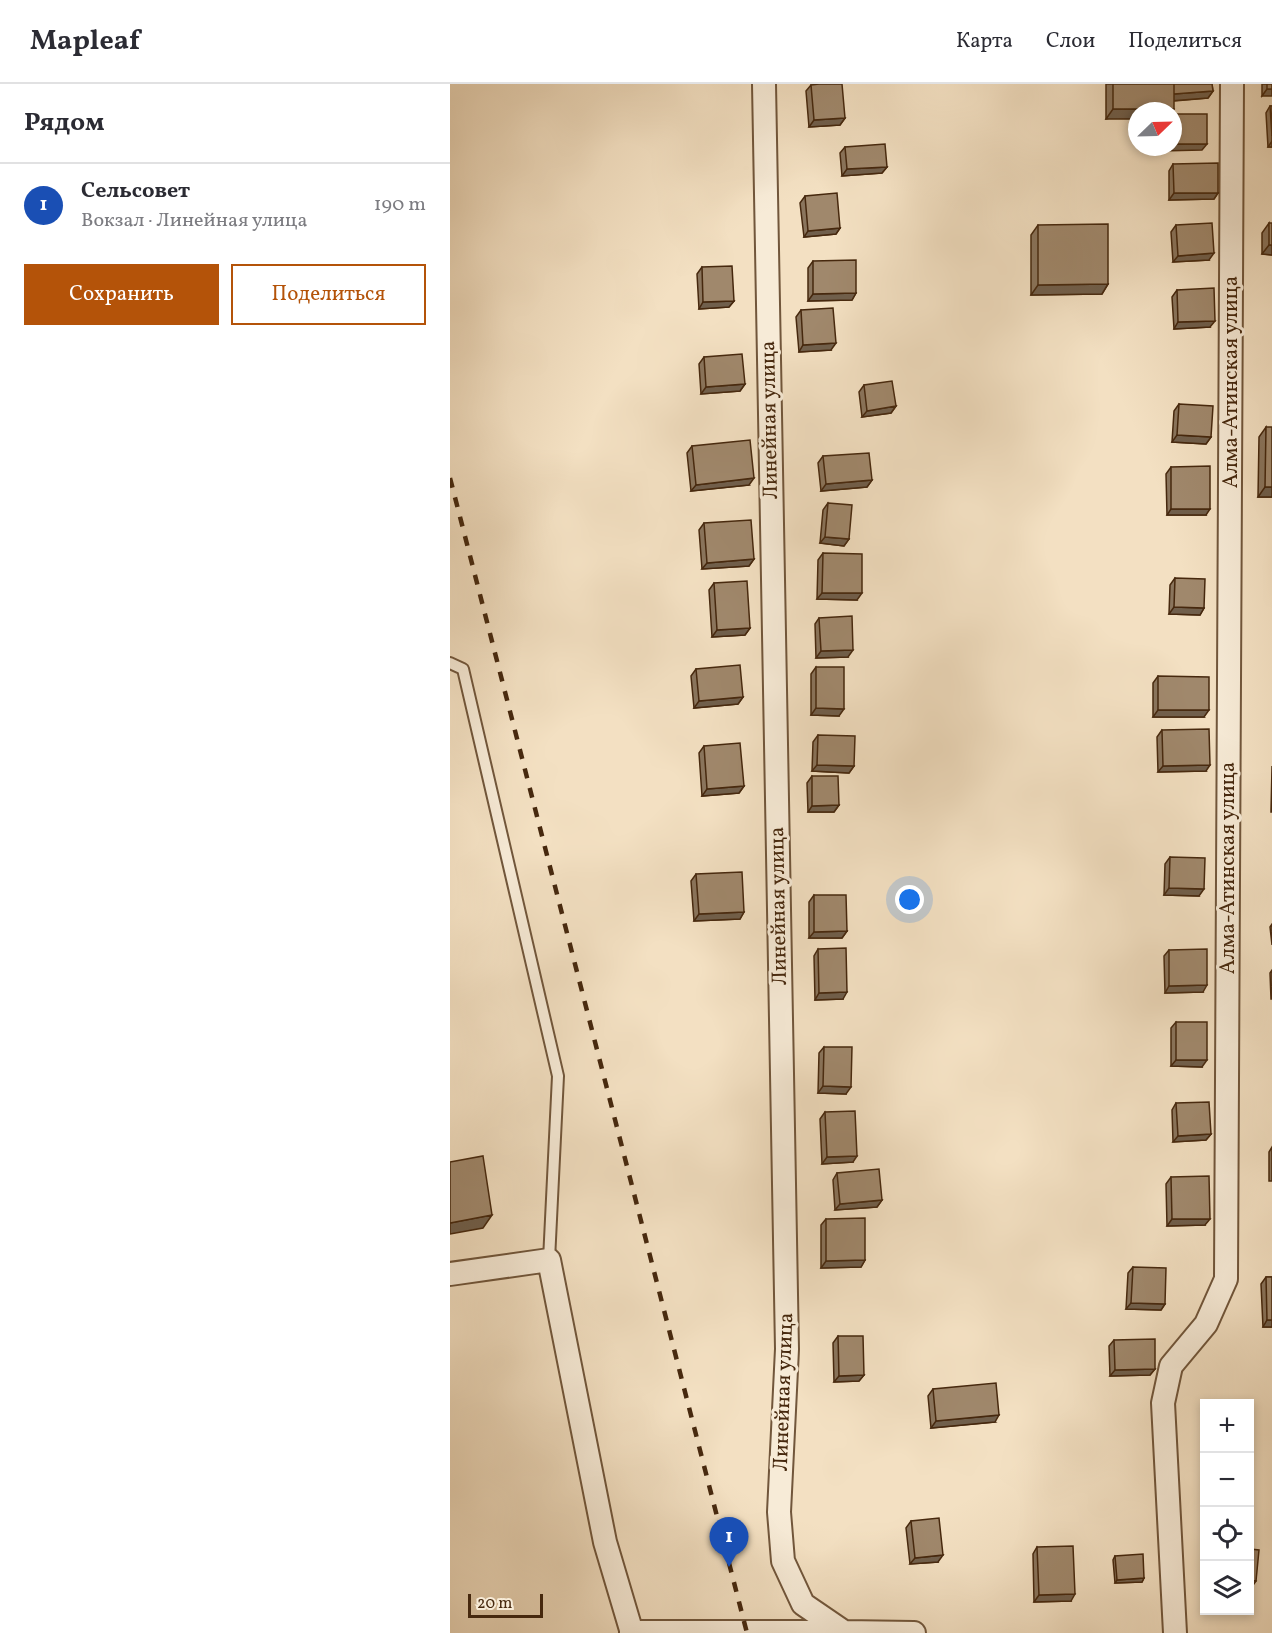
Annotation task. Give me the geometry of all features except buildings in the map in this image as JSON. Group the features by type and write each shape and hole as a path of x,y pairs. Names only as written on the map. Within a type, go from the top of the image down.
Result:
{"street":[{"name":"Линейная улица","path":"764,84 787,1349 779,1512 783,1561 803,1604 844,1632"},
{"name":"Алма-Атинская улица","path":"1175,1633 1163,1403 1171,1366 1206,1324 1226,1279 1232,84"},
{"path":"450,1274 549,1260 605,1542 632,1632 914,1633"}],"lane":[{"path":"450,663 463,669 558,1076 549,1260"}],"railway":[{"path":"450,478 747,1633"}],"place":[{"name":"Сельсовет","path":"729,1567"}]}
